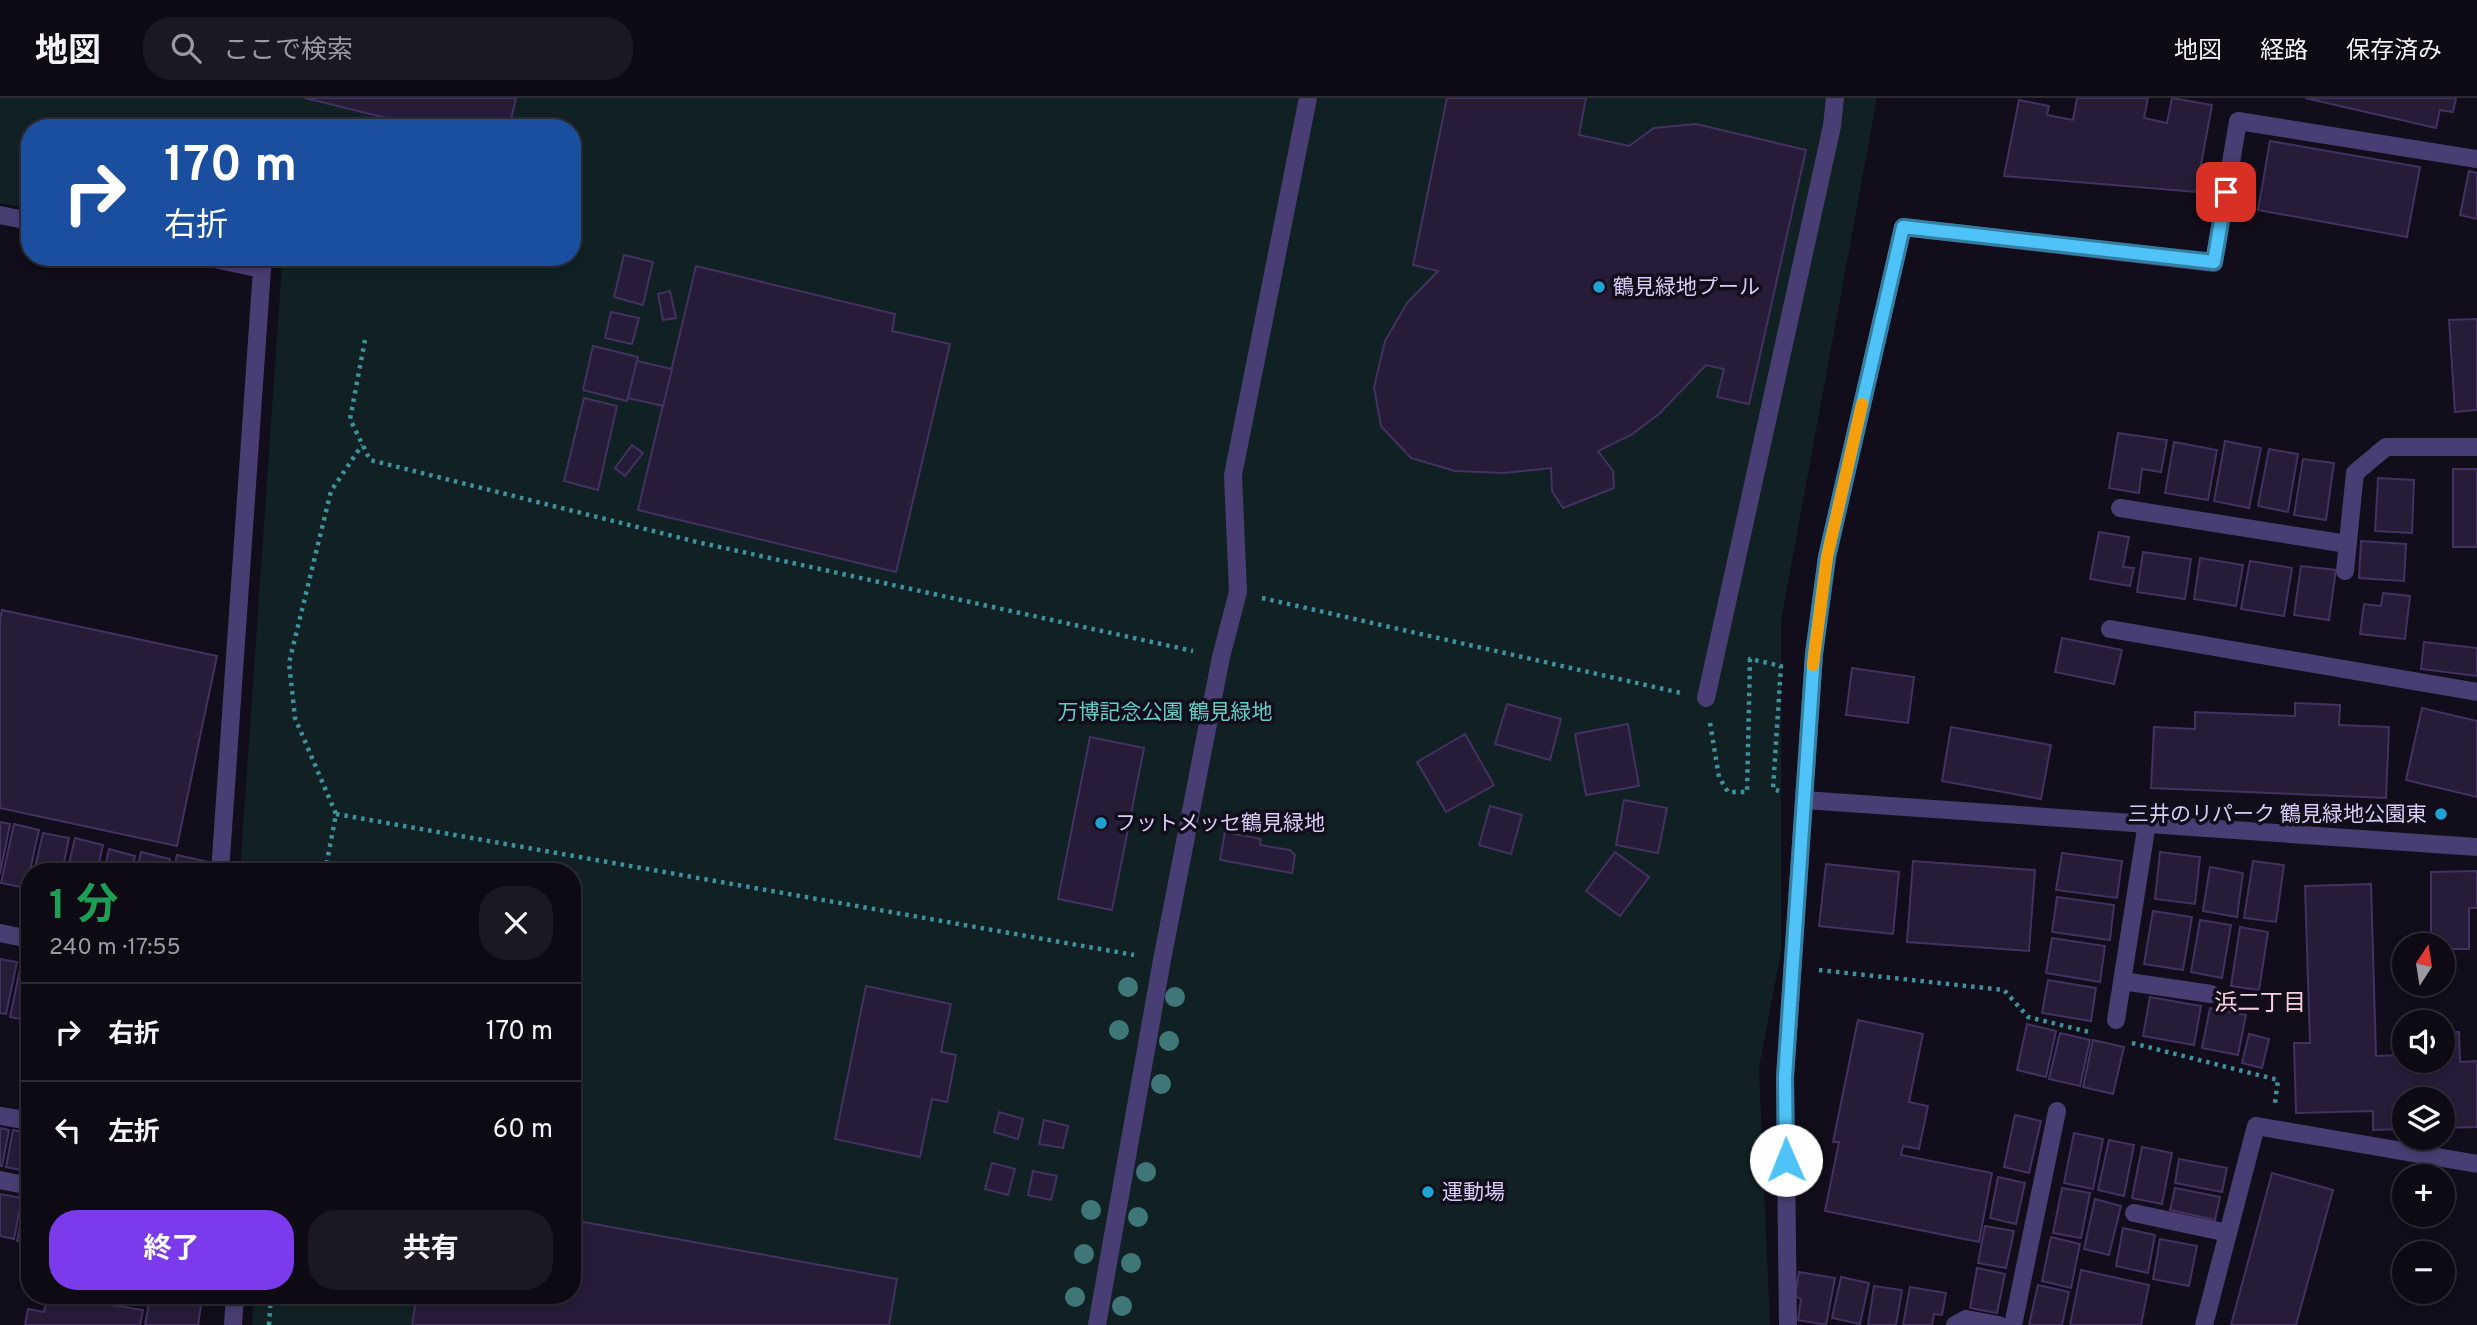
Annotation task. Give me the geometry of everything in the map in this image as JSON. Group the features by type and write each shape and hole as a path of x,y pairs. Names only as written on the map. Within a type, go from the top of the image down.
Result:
{"street":[{"path":"1097,1325 1162,960 1221,657 1238,592 1233,475 1308,98"},
{"path":"1706,698 1832,126 1835,98"},
{"path":"1788,1325 1785,1077 1814,654 1827,557 1903,227 2214,262 2238,121 2477,159"},
{"path":"0,215 21,219"},
{"path":"221,863 262,269 248,266"},
{"path":"2345,570 2355,473 2386,447 2477,447"},
{"path":"2119,508 2347,544"},
{"path":"2110,629 2477,692"},
{"path":"1804,800 2477,847"},
{"path":"2116,1020 2147,823"},
{"path":"0,933 21,937"},
{"path":"2122,981 2211,994"},
{"path":"2013,1325 2057,1111"},
{"path":"0,1116 21,1120"},
{"path":"2204,1325 2256,1126 2477,1164"},
{"path":"0,1180 21,1184"},
{"path":"2134,1213 2228,1233"},
{"path":"233,1325 234,1304"},
{"path":"1955,1325 1966,1318 1999,1325"}],"path":[{"path":"365,340 350,419 370,460 671,536 1221,657"},
{"path":"327,863 336,814 295,718 289,663 331,491 363,444"},
{"path":"1238,592 1706,698 1719,777 1728,792 1747,792 1750,659 1781,666 1773,789 1804,800"},
{"path":"336,814 1162,960"},
{"path":"1794,967 2004,990 2028,1017 2094,1034"},
{"path":"2120,1040 2278,1080 2271,1129"},
{"path":"269,1325 270,1304"}],"green space":[{"name":"万博記念公園 鶴見緑地","path":"0,98 1877,98 1781,621 1781,952 1759,1068 1770,1325 252,1325 253,1304 581,1304 581,863 241,863 282,266 581,266 581,119 21,119 21,207 0,203"}],"building":[{"path":"305,98 516,98 511,119 390,119"},
{"name":"鶴見緑地プール","path":"1447,98 1586,98 1579,135 1629,146 1654,128 1696,124 1806,150 1749,404 1717,397 1724,369 1706,365 1659,414 1631,435 1598,451 1613,471 1614,488 1563,508 1552,491 1551,468 1504,473 1455,471 1411,458 1381,426 1374,387 1385,341 1407,303 1438,271 1413,265"},
{"path":"2077,98 2148,98 2144,118 2167,123 2172,98 2212,105 2196,192 2004,176 2019,100 2049,106 2047,115 2073,120"},
{"path":"2305,98 2456,98 2453,112 2440,110 2436,128"},
{"path":"2270,141 2420,167 2407,237 2258,210"},
{"path":"2469,171 2477,173 2477,219 2460,215"},
{"path":"624,255 653,262 643,305 614,297"},
{"path":"696,266 895,314 892,331 950,344 896,572 638,510"},
{"path":"670,291 676,318 663,320 658,294"},
{"path":"611,312 639,318 632,344 605,338"},
{"path":"2477,319 2477,410 2455,412 2449,320"},
{"path":"593,346 638,357 627,401 583,390"},
{"path":"637,361 672,369 663,406 628,398"},
{"path":"584,398 617,406 598,490 564,481"},
{"path":"2118,433 2167,440 2161,472 2142,469 2139,493 2109,488"},
{"path":"2225,441 2261,448 2249,508 2214,501"},
{"path":"2174,442 2217,450 2208,500 2165,493"},
{"path":"632,445 643,453 625,476 615,468"},
{"path":"2269,449 2298,454 2288,512 2258,506"},
{"path":"2303,459 2334,463 2326,520 2294,515"},
{"path":"2453,469 2477,469 2477,547 2453,547"},
{"path":"2378,478 2414,480 2412,533 2375,531"},
{"path":"2099,532 2129,537 2123,567 2134,568 2130,586 2090,579"},
{"path":"2361,541 2406,544 2404,581 2359,578"},
{"path":"2143,552 2191,559 2185,599 2137,592"},
{"path":"2200,558 2243,565 2236,606 2194,599"},
{"path":"2250,561 2292,568 2284,616 2241,609"},
{"path":"2301,566 2336,570 2329,620 2294,615"},
{"path":"2383,593 2410,596 2405,639 2360,634 2364,604 2381,606"},
{"path":"2,610 217,656 177,846 0,808"},
{"path":"2062,638 2122,650 2114,684 2055,672"},
{"path":"2424,642 2477,648 2477,676 2421,669"},
{"path":"1852,668 1914,677 1908,723 1846,715"},
{"path":"2295,703 2340,705 2339,725 2389,727 2386,798 2151,788 2154,727 2195,729 2195,712 2295,716"},
{"path":"1507,704 1561,719 1550,760 1495,744"},
{"path":"2422,708 2477,721 2477,797 2406,780"},
{"path":"1628,724 1639,786 1586,795 1575,734"},
{"path":"1951,727 2051,745 2041,799 1942,781"},
{"path":"1465,734 1494,785 1446,812 1417,762"},
{"name":"フットメッセ鶴見緑地","path":"1090,737 1144,748 1112,910 1058,899"},
{"path":"1624,800 1667,808 1658,853 1616,845"},
{"path":"1490,806 1522,815 1511,854 1479,845"},
{"path":"0,822 10,824 0,874"},
{"path":"14,824 39,830 32,863 21,863 21,887 1,883"},
{"path":"1225,832 1261,839 1260,845 1290,850 1295,855 1292,873 1220,860"},
{"path":"43,833 69,838 64,863 36,863"},
{"path":"75,838 103,845 99,863 69,863"},
{"path":"109,849 135,856 133,863 106,863"},
{"path":"141,852 170,859 169,863 138,863"},
{"path":"1615,852 1649,877 1620,916 1586,891"},
{"path":"2160,852 2200,857 2195,904 2155,899"},
{"path":"2062,853 2122,861 2117,898 2056,890"},
{"path":"177,855 213,863 175,863"},
{"path":"1913,861 2035,870 2029,951 1907,942"},
{"path":"2253,861 2284,865 2276,922 2244,918"},
{"path":"1826,864 1899,872 1893,934 1819,926"},
{"path":"2210,867 2243,873 2237,917 2203,911"},
{"path":"2477,871 2477,908 2469,908 2469,949 2455,949 2455,933 2431,933 2431,872"},
{"path":"2371,884 2376,1056 2392,1055 2392,1073 2455,1073 2455,1032 2459,1032 2460,1062 2477,1061 2477,1127 2455,1128 2455,1087 2392,1087 2392,1129 2373,1130 2373,1111 2296,1113 2294,1043 2310,1043 2305,886"},
{"path":"2057,897 2114,905 2110,940 2052,932"},
{"path":"2153,911 2192,917 2183,970 2144,964"},
{"path":"2200,920 2231,925 2222,978 2191,972"},
{"path":"2240,927 2268,932 2259,990 2231,986"},
{"path":"2052,938 2105,946 2100,982 2046,973"},
{"path":"0,959 17,962 6,1014 0,1013"},
{"path":"21,964 21,1019 10,1017"},
{"path":"2048,980 2096,988 2091,1021 2042,1013"},
{"path":"866,986 951,1004 941,1052 956,1055 947,1102 932,1099 920,1157 835,1139"},
{"path":"2150,997 2201,1006 2194,1045 2143,1036"},
{"path":"2210,1008 2246,1015 2238,1055 2202,1048"},
{"path":"1858,1020 1923,1034 1909,1102 1928,1106 1919,1149 1903,1146 1901,1155 1992,1173 1979,1242 1825,1211 1839,1142 1833,1142"},
{"path":"2027,1024 2056,1031 2046,1077 2017,1070"},
{"path":"2060,1033 2090,1040 2080,1086 2049,1079"},
{"path":"2249,1034 2269,1039 2262,1068 2242,1063"},
{"path":"2093,1040 2124,1047 2113,1094 2083,1087"},
{"path":"999,1112 1023,1119 1018,1139 994,1132"},
{"path":"2015,1115 2041,1121 2029,1173 2004,1167"},
{"path":"1044,1120 1068,1126 1063,1148 1039,1144"},
{"path":"0,1128 9,1130 2,1166 0,1166"},
{"path":"13,1130 21,1131 21,1170 6,1167"},
{"path":"2074,1133 2103,1139 2093,1189 2064,1183"},
{"path":"2109,1140 2134,1145 2124,1196 2098,1190"},
{"path":"2142,1147 2172,1153 2162,1204 2132,1198"},
{"path":"2179,1159 2227,1168 2222,1192 2175,1183"},
{"path":"992,1163 1015,1169 1008,1195 985,1189"},
{"path":"1033,1171 1057,1176 1051,1200 1028,1195"},
{"path":"2272,1173 2333,1190 2296,1325 2231,1325"},
{"path":"1998,1177 2025,1183 2016,1224 1990,1218"},
{"path":"2062,1188 2090,1193 2081,1238 2053,1233"},
{"path":"2175,1188 2220,1197 2215,1220 2170,1210"},
{"path":"0,1194 21,1198 14,1239 0,1236"},
{"path":"2095,1199 2121,1206 2109,1255 2084,1249"},
{"path":"21,1220 21,1242 17,1241"},
{"path":"581,1222 897,1279 889,1325 412,1325 416,1304 581,1304"},
{"path":"1985,1226 2014,1231 2006,1268 1978,1263"},
{"path":"2123,1228 2155,1235 2148,1273 2116,1266"},
{"path":"2051,1237 2080,1244 2071,1288 2042,1281"},
{"path":"2160,1239 2197,1246 2189,1286 2153,1279"},
{"path":"1977,1268 2005,1274 1997,1313 1970,1308"},
{"path":"2081,1270 2149,1285 2141,1325 2070,1325"},
{"path":"1799,1272 1835,1278 1826,1325 1798,1320 1801,1299 1795,1296"},
{"path":"1841,1277 1869,1283 1860,1324 1832,1318"},
{"path":"2038,1285 2069,1292 2062,1325 2029,1325"},
{"path":"1874,1286 1902,1290 1896,1325 1868,1325"},
{"path":"1910,1287 1946,1293 1942,1315 1934,1314 1932,1325 1903,1325"},
{"path":"46,1304 105,1304 143,1310 140,1325 25,1325 28,1309 44,1312"},
{"path":"149,1304 201,1306 198,1325 145,1325"}],"slow traffic":[{"path":"1813,665 1827,557 1862,404"}],"place":[{"name":"鶴見緑地プール","path":"1599,287"},
{"name":"三井のリパーク 鶴見緑地公園東","path":"2441,814"},
{"name":"フットメッセ鶴見緑地","path":"1101,823"},
{"name":"運動場","path":"1428,1192"}],"district":[{"name":"浜二丁目","path":"2260,1002"}],"route":[{"path":"1786,1160 1785,1077 1814,654 1827,557 1903,227 2214,262 2226,192"}]}
